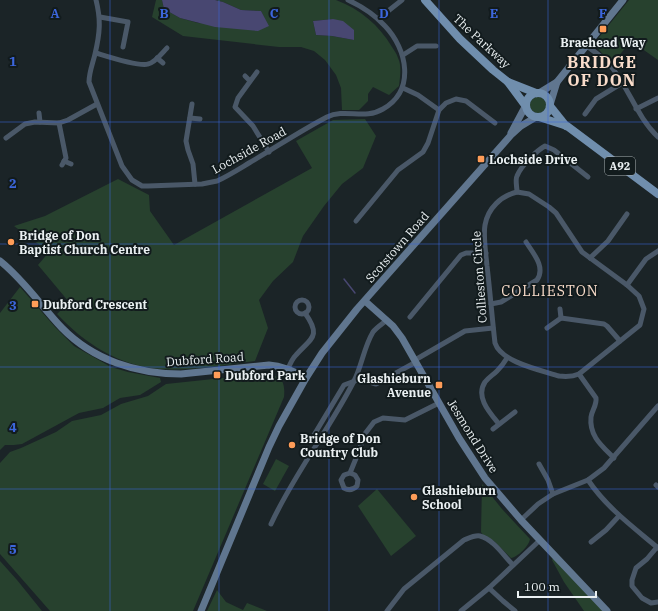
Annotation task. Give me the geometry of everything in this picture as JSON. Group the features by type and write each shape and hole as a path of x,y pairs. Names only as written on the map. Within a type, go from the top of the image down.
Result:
{"main road":[{"name":"The Parkway","path":"425,0 460,39 508,82 525,106"},
{"path":"510,135 521,126 546,114 557,82 623,0"},
{"name":"The Parkway","path":"508,82 537,92"},
{"path":"510,135 528,97 557,82"},
{"name":"A92","path":"537,92 547,96 550,106 567,126 658,194"},
{"name":"A92","path":"525,106 529,114 567,126"},
{"name":"Scotstown Road","path":"201,611 273,440 289,406 306,378 322,354 365,300 510,135"},
{"name":"Dubford Road","path":"0,261 23,282 72,337 94,352 118,364 141,371 167,374 278,365 306,378"},
{"name":"Jesmond Drive","path":"365,300 387,320 402,338 466,450 485,478 521,520 607,611"}],"street":[{"name":"Lochside Road","path":"96,0 100,16 100,27 89,82 122,166 132,180 142,186 210,183 223,178 332,115 365,115 378,112 390,104 403,88"},
{"path":"348,0 360,6 378,19 392,34 402,55 405,80 403,88 418,95 439,110"},
{"path":"378,19 402,0"},
{"path":"100,16 128,22 123,47"},
{"path":"586,45 604,60 622,83 643,120 658,138"},
{"path":"402,55 409,49 417,46 436,46"},
{"path":"96,53 139,64 149,64 167,48"},
{"path":"157,58 163,63"},
{"path":"257,72 238,98 235,107 253,126 269,152"},
{"path":"245,76 250,81"},
{"path":"585,114 596,99 622,83"},
{"path":"636,109 658,98"},
{"path":"356,220 398,170 423,152 428,143 439,110 446,103 456,99 466,101 496,123"},
{"path":"6,138 25,124 35,122 59,123 68,120 98,104"},
{"path":"192,104 186,146 193,164 195,184"},
{"path":"39,113 40,122"},
{"path":"190,118 200,119"},
{"path":"59,123 66,151 66,158 63,163 71,164"},
{"path":"588,177 554,150 545,146 538,150 519,172 516,178 517,192 529,194 549,207 556,214 582,252 627,285 639,296 644,309 640,325 579,374 596,398 591,416 592,432 614,458"},
{"name":"Collieston Circle","path":"517,192 507,194 497,202 492,208 485,225 486,252 496,348 508,358 559,376 566,377 579,374"},
{"path":"590,258 608,241 627,214"},
{"path":"491,304 501,302 537,280 540,275 540,266 526,242"},
{"path":"627,285 646,259 658,251"},
{"path":"410,317 461,255 466,253 486,252"},
{"path":"560,309 561,318"},
{"path":"288,369 295,356 314,335 314,329 311,321 305,313"},
{"path":"546,328 561,318 604,324 620,341"},
{"path":"272,524 283,498 307,462 354,380 374,331 387,320"},
{"path":"311,440 343,386 354,380 360,379 376,384 465,331 493,328"},
{"path":"499,424 487,410 482,395 482,388 484,383 508,358"},
{"path":"350,473 364,435 374,422 383,418 405,420 439,403"},
{"path":"521,520 538,504 553,494 588,480 604,468 658,408"},
{"path":"493,429 515,412"},
{"path":"539,464 548,480 553,494"},
{"path":"588,480 605,502 619,516 657,548 636,568 632,580 632,586 642,598 651,603 658,602"},
{"path":"591,542 606,530 619,516"},
{"path":"387,611 404,589 464,540 472,537 479,536 486,539 513,566"},
{"path":"460,611 489,588 540,540"},
{"path":"489,588 515,611"}],"green space":[{"path":"156,0 162,0 164,9 180,18 198,23 268,26 261,11 241,10 215,0 336,0 361,13 375,25 387,39 400,64 399,86 389,95 373,87 368,94 368,101 359,110 342,110 341,88 336,75 325,60 314,51 301,47 279,47 183,36 152,17","holes":["333,19 354,40 316,35 313,21"]},
{"path":"629,0 658,0 658,60 631,41 613,63 602,54 596,45 596,41"},
{"path":"535,97 541,97 546,102 544,111 541,113 535,113 530,108 530,102"},
{"path":"365,119 376,136 363,168 342,184 324,206 303,236 293,262 273,281 259,300 268,328 255,361 220,366 160,369 130,363 103,351 67,325 57,314 69,302 38,265 49,252 14,226 45,216 118,179 149,195 150,211 174,245 312,168 296,141 333,120"},
{"path":"20,287 74,346 111,367 160,378 161,382 140,395 120,398 103,408 79,413 22,444 5,445 0,450 0,313"},
{"path":"261,374 272,375 280,378 284,385 284,397 193,611 50,611 0,554 0,463 10,452 56,432 72,421 101,415 121,404 148,396 166,384"},
{"path":"276,459 289,466 275,491 263,484"},
{"path":"482,484 502,509 530,539 525,548 514,557 511,558 494,541 483,535 481,532"},
{"path":"377,489 416,536 391,556 358,506"},
{"path":"553,558 603,611 584,611 564,582 552,560"},
{"path":"0,561 17,580 42,611 0,611"},
{"path":"217,590 226,602 243,610 247,603 267,611 207,611"}],"shaded area":[{"path":"162,0 215,0 241,10 261,11 269,26 258,31 215,27 180,18 164,9"},
{"path":"333,19 343,21 354,30 354,40 316,35 313,21"}],"waterway":[{"path":"344,279 355,293"}],"place":[{"name":"Braehead Way","path":"603,29"},
{"name":"Lochside Drive","path":"481,159"},
{"name":"Bridge of Don Baptist Church Centre","path":"11,242"},
{"name":"Dubford Crescent","path":"35,304"},
{"name":"Dubford Park","path":"217,375"},
{"name":"Glashieburn Avenue","path":"439,385"},
{"name":"Bridge of Don Country Club","path":"292,445"},
{"name":"Glashieburn School","path":"414,497"}],"district":[{"name":"BRIDGE OF DON","path":"602,71"},
{"name":"COLLIESTON","path":"550,291"}]}
